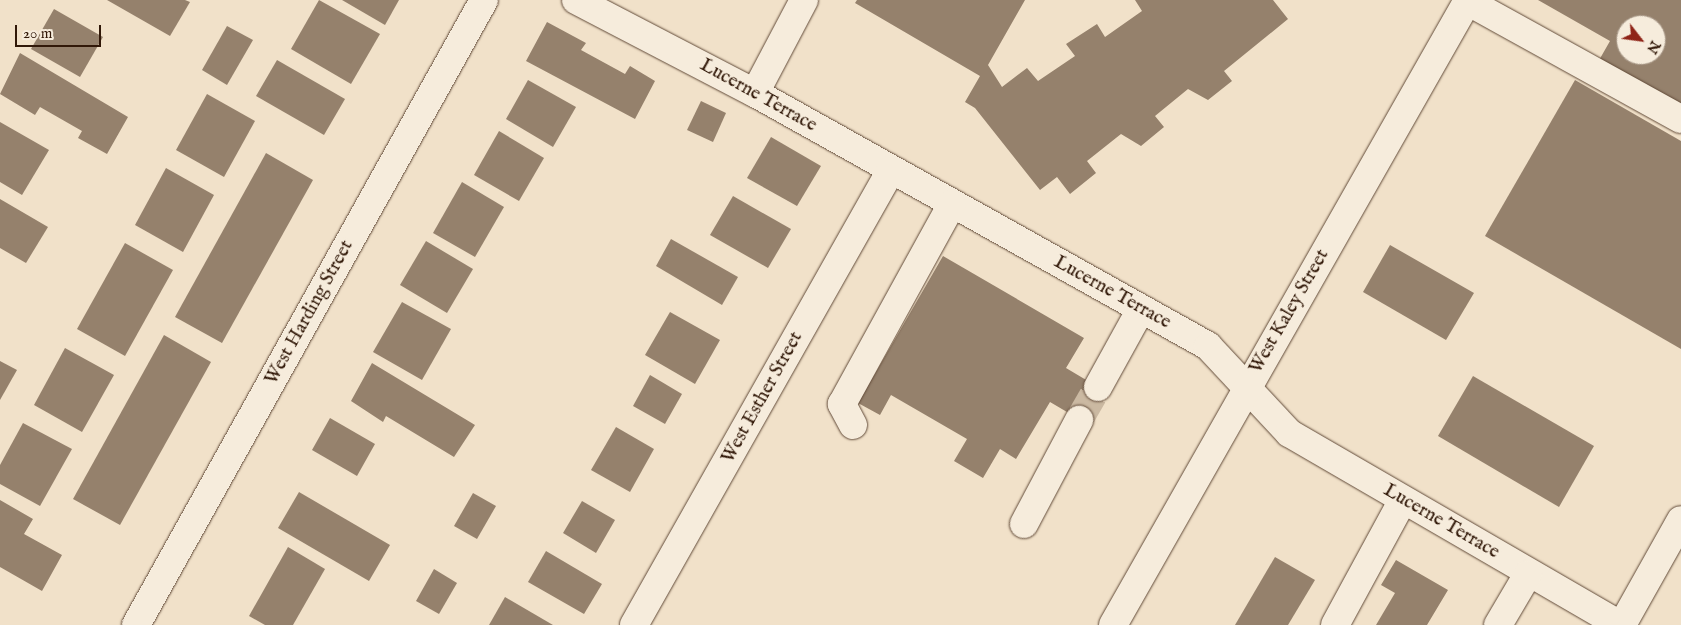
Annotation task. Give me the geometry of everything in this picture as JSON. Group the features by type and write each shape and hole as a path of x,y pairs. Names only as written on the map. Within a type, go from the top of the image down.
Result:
{"street":[{"name":"West Harding Street","path":"136,625 484,0"},
{"name":"Lucerne Terrace","path":"576,0 755,93 1208,346 1289,433 1528,574 1621,625"},
{"path":"755,93 804,0"},
{"path":"1467,1 1681,119"},
{"name":"West Kaley Street","path":"1113,625 1467,1"},
{"name":"West Esther Street","path":"634,625 891,170"},
{"path":"853,425 842,404 952,204"},
{"path":"1098,387 1141,309"},
{"path":"1024,524 1080,420"},
{"path":"1335,625 1404,500"},
{"path":"1621,625 1681,520"},
{"path":"1498,625 1528,574"}],"building":[{"path":"107,0 185,0 190,2 170,36"},
{"path":"319,0 380,34 351,84 291,49"},
{"path":"342,0 399,0 385,25"},
{"path":"857,0 1025,0 988,65 1002,87 1027,68 1038,81 1075,56 1066,44 1097,24 1105,37 1142,11 1135,0 1273,0 1288,19 1224,71 1232,81 1208,100 1188,89 1155,116 1164,127 1141,146 1121,134 1087,161 1096,173 1070,194 1057,177 1040,190 975,108 965,102 980,76 855,3"},
{"path":"1538,0 1681,0 1681,110 1598,62 1610,41"},
{"path":"54,9 103,37 80,77 31,49"},
{"path":"547,22 586,43 581,50 625,74 630,66 655,81 635,119 526,61"},
{"path":"227,26 253,40 227,85 202,70"},
{"path":"20,53 128,117 107,154 78,138 82,131 40,107 35,115 0,94"},
{"path":"277,60 345,99 324,135 256,96"},
{"path":"528,80 576,107 553,147 506,119"},
{"path":"1575,80 1681,141 1681,349 1485,236"},
{"path":"207,94 255,121 224,177 176,150"},
{"path":"701,101 726,113 713,142 687,130"},
{"path":"0,122 49,150 22,195 0,182"},
{"path":"499,131 544,158 519,201 474,175"},
{"path":"771,137 821,166 797,206 747,178"},
{"path":"266,153 313,180 222,343 175,317"},
{"path":"166,168 214,195 183,252 135,225"},
{"path":"462,182 504,207 475,257 433,233"},
{"path":"733,196 791,229 768,268 710,235"},
{"path":"0,199 48,227 26,263 0,248"},
{"path":"671,239 738,277 722,305 656,266"},
{"path":"426,241 473,269 447,313 400,285"},
{"path":"125,243 173,270 125,356 77,329"},
{"path":"1390,245 1474,293 1446,340 1363,292"},
{"path":"943,256 1084,338 1066,368 1103,390 1084,422 1050,402 1016,459 1000,449 983,478 954,461 967,439 891,395 880,415 858,403"},
{"path":"402,302 451,329 422,380 373,352"},
{"path":"670,312 720,340 695,384 645,355"},
{"path":"164,335 211,362 120,525 73,499"},
{"path":"65,348 114,375 82,432 34,405"},
{"path":"0,361 17,370 0,400"},
{"path":"372,363 475,425 454,457 386,416 383,422 351,401"},
{"path":"650,375 682,394 665,424 633,406"},
{"path":"1473,376 1594,446 1559,507 1438,436"},
{"path":"330,418 375,444 357,476 312,450"},
{"path":"23,423 72,449 40,506 0,484 0,465"},
{"path":"616,427 654,449 630,492 591,470"},
{"path":"299,492 390,545 369,581 278,528"},
{"path":"473,493 496,506 477,539 454,526"},
{"path":"0,500 33,519 24,534 62,555 42,591 0,567"},
{"path":"582,501 615,520 596,553 563,533"},
{"path":"288,547 325,569 293,625 265,625 249,616"},
{"path":"546,551 602,584 584,614 528,582"},
{"path":"1275,557 1315,580 1288,625 1235,625"},
{"path":"1396,560 1448,590 1427,625 1376,625 1395,593 1381,585"},
{"path":"434,569 457,583 439,614 416,601"},
{"path":"505,597 553,625 489,625"}],"tunnel":[{"path":"1079,420 1098,387"}]}
